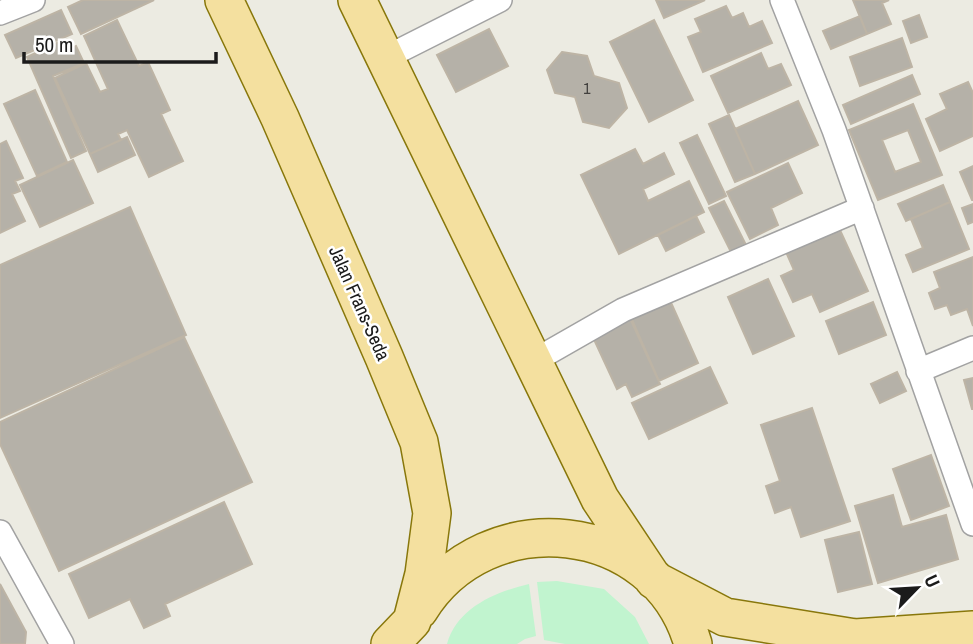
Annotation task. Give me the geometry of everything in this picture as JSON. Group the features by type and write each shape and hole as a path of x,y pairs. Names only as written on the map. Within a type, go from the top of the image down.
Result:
{"main road":[{"name":"Jalan Frans-Seda","path":"224,0 280,118 419,442 432,513 424,575 402,636"},
{"path":"357,0 600,499 654,580 675,605 693,644"},
{"path":"402,636 429,594 451,571 477,553 507,542 538,537 570,538 601,546 629,560 654,580 725,617 851,641 973,630"}],"street":[{"path":"0,13 33,0"},
{"path":"385,58 500,0"},
{"path":"782,0 862,208 973,524"},
{"path":"532,362 623,310 862,208"},
{"path":"919,371 973,348"},
{"path":"0,531 62,644"}],"green space":[{"path":"557,581 604,589 635,617 649,644 565,644 544,640 537,582"},
{"path":"529,584 536,636 517,644 447,644 452,631 468,611 491,597"}],"building":[{"path":"83,0 154,0 81,34 68,7"},
{"path":"656,0 705,0 664,18"},
{"path":"853,0 889,0 882,3 891,24 867,34"},
{"path":"726,6 732,18 743,13 749,27 762,21 772,43 703,72 688,37 701,32 695,19"},
{"path":"61,10 72,34 16,58 5,35"},
{"path":"919,15 927,37 911,43 903,21"},
{"path":"860,16 867,34 831,49 823,31"},
{"path":"117,20 139,66 148,62 170,110 161,114 183,161 149,177 127,130 118,134 121,140 90,154 55,78 86,63 100,92 108,89 84,36"},
{"path":"654,20 693,100 649,122 610,42"},
{"path":"489,29 508,66 456,92 437,55"},
{"path":"902,38 912,67 860,86 850,57"},
{"path":"61,41 65,51 76,46 84,63 53,76 86,151 71,158 27,57"},
{"path":"562,52 587,56 594,76 619,83 627,108 609,128 583,122 575,97 555,93 547,70"},
{"path":"761,53 768,69 781,64 791,85 728,113 711,76"},
{"path":"912,75 920,94 851,124 843,105"},
{"path":"968,82 973,93 973,136 940,151 926,119 947,109 940,94"},
{"path":"35,90 67,162 37,176 4,104"},
{"path":"798,101 818,145 755,174 735,129"},
{"path":"913,104 942,175 878,200 849,130","holes":["908,130 921,162 895,172 882,140"]},
{"path":"729,115 755,174 735,182 709,124"},
{"path":"697,135 726,196 709,204 680,143"},
{"path":"127,137 135,155 98,172 90,154"},
{"path":"6,141 23,178 15,181 20,191 12,194 25,221 0,233 0,144"},
{"path":"635,149 643,164 664,153 674,174 643,189 648,201 689,181 704,212 619,254 581,175"},
{"path":"73,160 93,203 40,227 20,185"},
{"path":"788,163 802,193 771,208 778,225 750,239 727,192"},
{"path":"973,166 973,200 972,200 960,172"},
{"path":"943,185 950,202 906,221 898,204"},
{"path":"724,201 746,245 731,252 709,208"},
{"path":"950,202 969,249 913,272 906,255 923,248 911,219"},
{"path":"973,204 973,222 968,224 962,208"},
{"path":"130,207 186,335 0,418 0,265"},
{"path":"696,216 704,232 666,251 658,235"},
{"path":"839,228 868,291 820,312 812,294 793,302 781,276 794,270 786,252"},
{"path":"973,257 973,326 967,309 951,315 947,305 935,309 929,293 940,288 934,272"},
{"path":"768,279 794,336 753,354 728,297"},
{"path":"668,296 698,363 659,381 629,313"},
{"path":"873,302 886,335 839,354 826,321"},
{"path":"629,316 660,384 632,397 626,384 617,389 591,333"},
{"path":"184,337 252,482 59,571 0,444 0,422"},
{"path":"710,367 727,403 649,439 632,403"},
{"path":"897,372 906,391 880,403 871,384"},
{"path":"973,378 973,409 972,409 964,380"},
{"path":"812,408 850,521 801,537 791,507 775,513 766,486 780,481 761,425"},
{"path":"931,455 949,506 911,520 893,469"},
{"path":"893,495 902,527 946,515 958,559 878,583 855,506"},
{"path":"224,502 252,564 165,604 170,616 144,628 130,599 89,618 69,574"},
{"path":"859,532 872,584 838,592 825,540"},
{"path":"0,584 26,632 25,644 0,644"}]}
